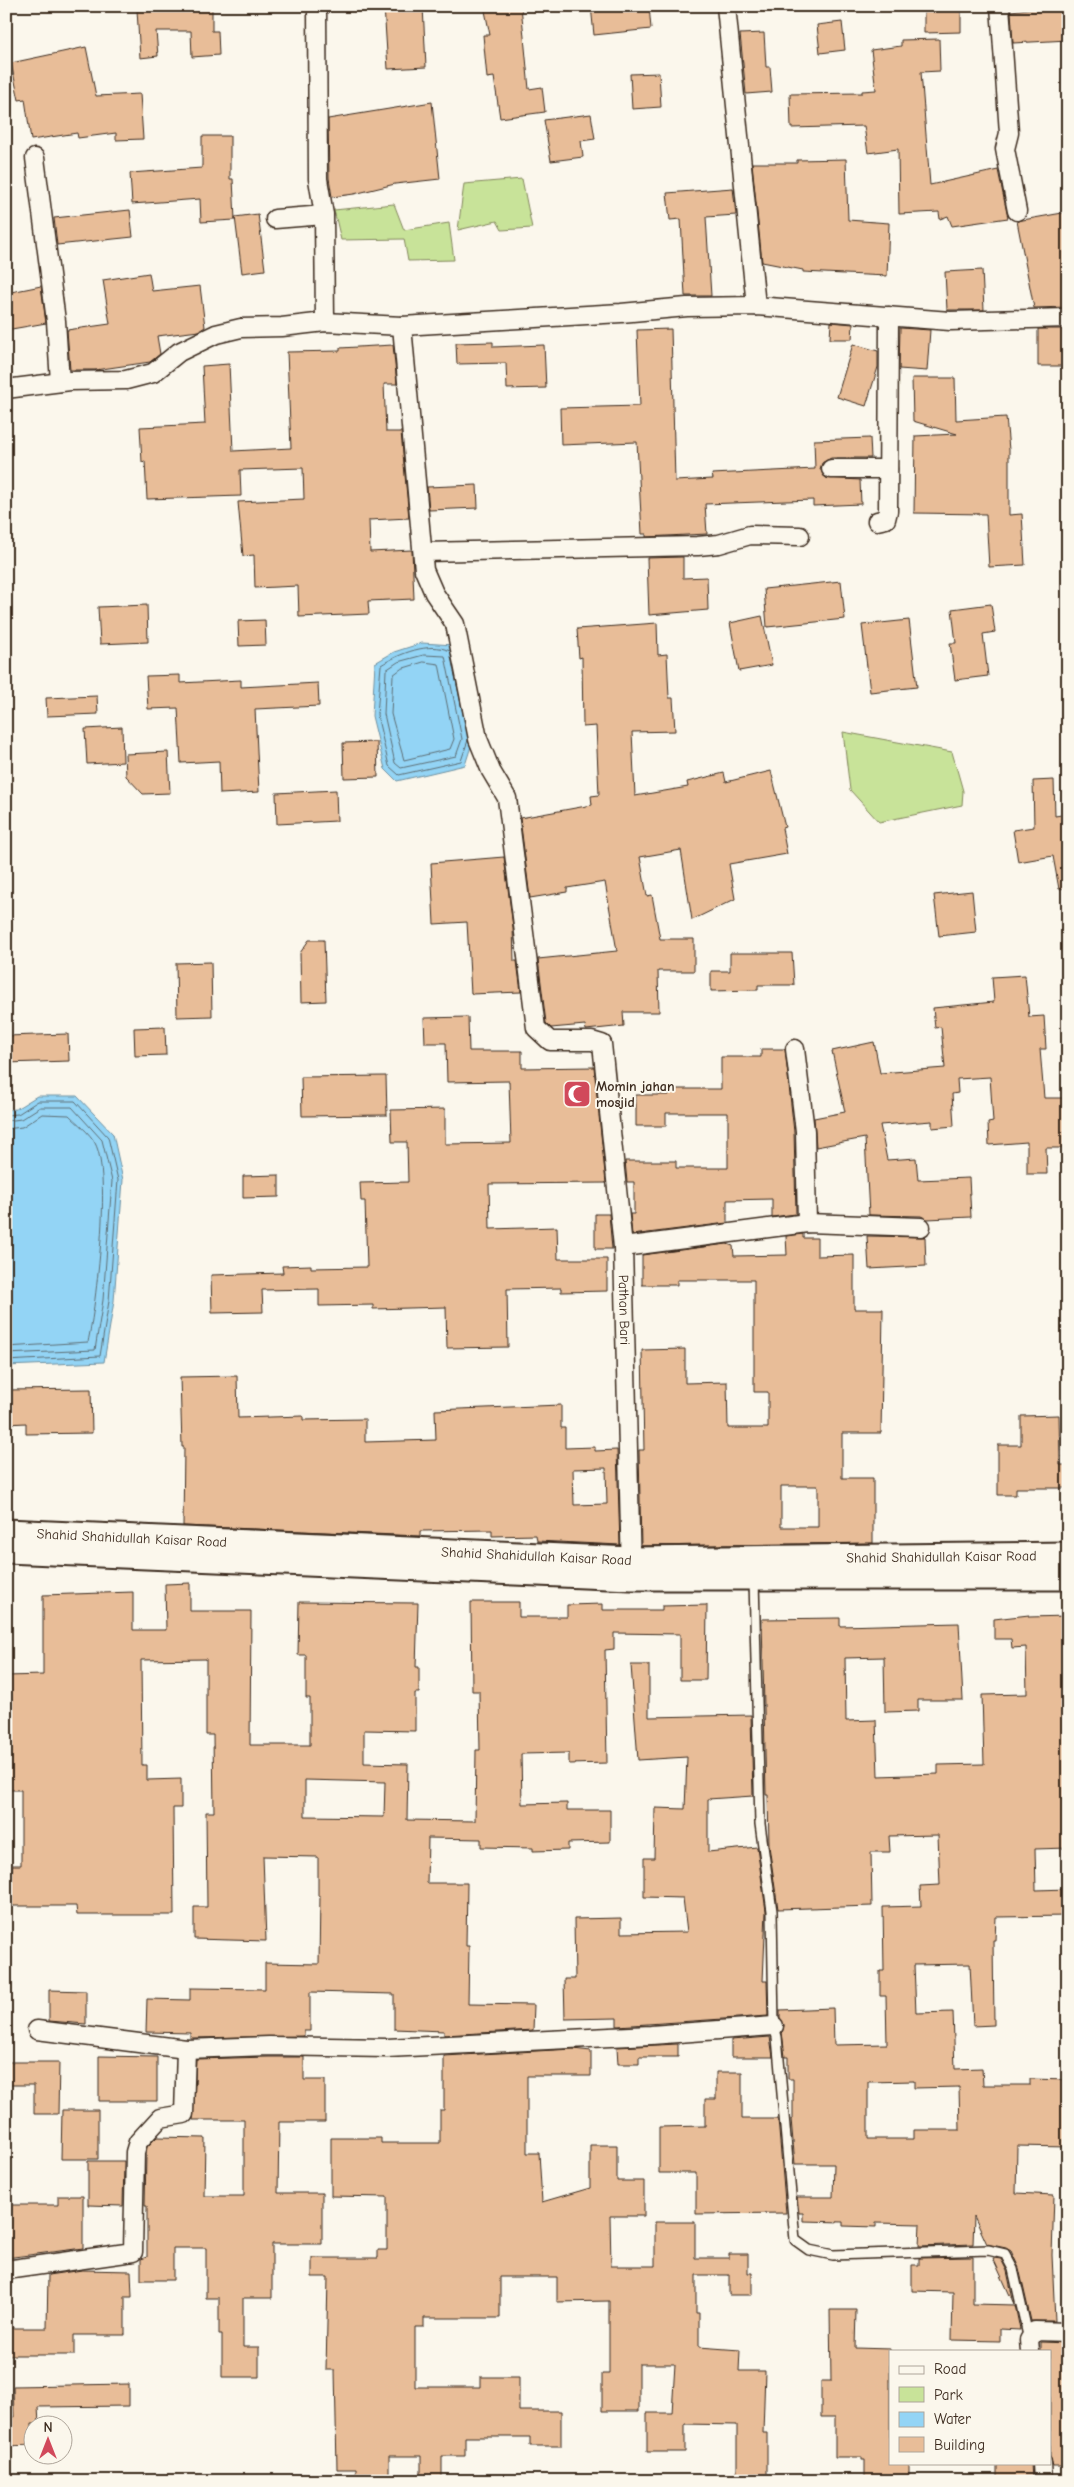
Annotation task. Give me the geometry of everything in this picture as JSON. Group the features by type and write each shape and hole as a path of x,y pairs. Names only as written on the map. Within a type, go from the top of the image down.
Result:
{"main road":[{"name":"Shahid Shahidullah Kaisar Road","path":"6,1532 754,1576 1068,1577"},
{"name":"Shahid Shahidullah Kaisar Road","path":"6,1550 631,1569 1068,1555"}],"street":[{"path":"317,6 318,179 324,214 325,322"},
{"path":"727,6 756,306"},
{"path":"1000,6 1009,133 1005,149 1017,211"},
{"path":"35,158 56,321 60,382"},
{"path":"275,219 324,214"},
{"path":"6,390 60,382 126,380 153,373 178,352 216,334 241,328 282,328 325,322 402,326 612,314 687,306 756,306 950,321 1068,318"},
{"path":"877,521 886,518 888,511 889,316"},
{"path":"402,326 424,552 698,546 719,544 750,535 800,536"},
{"path":"831,469 888,469"},
{"name":"Pathan Bari","path":"424,552 424,570 434,593 455,624 478,739 491,771 507,798 536,1028 550,1041 592,1041 602,1044 623,1247 628,1369 631,1569"},
{"path":"795,1049 805,1131 807,1223"},
{"path":"623,1247 807,1223 921,1227"},
{"path":"36,2030 186,2048 269,2046 435,2047 651,2036 774,2026"},
{"path":"6,2270 133,2252 135,2152 138,2142 160,2118 184,2114 186,2048"},
{"path":"1029,2345 1036,2331 1068,2332"},
{"path":"1042,2464 1044,2481"}],"lane":[{"path":"754,1576 760,1824 772,1911 774,2026 783,2095 795,2240 809,2250 833,2255 988,2250 1005,2254 1013,2269 1029,2345"}],"green space":[{"path":"522,179 532,228 502,230 497,221 458,230 464,184"},
{"path":"394,204 404,230 449,223 454,260 408,261 404,239 341,240 334,210"},
{"path":"843,732 952,752 963,791 962,805 879,822 850,790"}],"water":[{"path":"422,643 454,645 473,740 465,765 397,781 385,769 372,716 375,663 394,652"},
{"path":"37,1096 77,1096 113,1134 123,1180 114,1301 104,1362 6,1366 6,1110 16,1109"}],"building":[{"path":"182,6 212,6 212,31 218,31 219,55 192,57 191,31 156,31 158,56 140,58 137,10"},
{"path":"384,6 423,6 426,67 388,69"},
{"path":"484,6 521,6 529,89 542,87 545,112 500,118 494,77 487,78 483,35 490,35"},
{"path":"591,6 649,6 651,29 594,35"},
{"path":"924,6 961,6 961,32 924,33"},
{"path":"1068,6 1068,40 1013,43 1011,11"},
{"path":"842,22 845,50 820,53 817,25"},
{"path":"764,33 766,67 770,67 772,92 746,94 740,34"},
{"path":"939,39 940,71 921,72 930,185 998,170 1008,218 952,226 948,216 940,219 939,212 899,214 898,149 868,153 864,126 791,128 790,94 862,93 862,91 876,90 871,50 901,46 901,40"},
{"path":"86,47 96,96 140,94 143,139 116,140 116,133 78,138 77,133 31,140 25,99 19,100 11,63"},
{"path":"659,73 661,107 632,109 630,74"},
{"path":"432,102 440,179 395,184 354,194 332,197 329,178 328,119"},
{"path":"591,114 595,139 581,141 583,157 551,161 544,120"},
{"path":"202,136 230,136 230,179 233,179 235,220 201,222 200,199 132,204 130,173 202,168"},
{"path":"846,159 848,220 889,223 887,276 803,272 803,270 762,262 752,163 797,163 797,160"},
{"path":"733,188 736,215 706,217 711,296 685,296 681,219 670,220 667,193"},
{"path":"130,210 133,237 57,245 54,218"},
{"path":"1068,212 1068,307 1034,308 1017,221"},
{"path":"258,214 265,270 242,273 235,217"},
{"path":"982,270 984,310 947,310 945,272"},
{"path":"149,273 152,291 200,286 205,327 199,331 157,336 160,354 150,362 95,370 70,370 67,330 110,324 103,280"},
{"path":"41,286 46,323 6,330 6,293"},
{"path":"831,322 853,324 852,339 830,339"},
{"path":"900,328 930,330 927,371 899,369"},
{"path":"671,329 675,481 713,479 712,474 815,469 814,440 870,438 871,458 831,458 822,463 820,469 826,478 860,480 861,504 813,506 813,500 705,504 707,534 646,537 646,534 642,534 637,442 561,445 560,408 640,406 637,330"},
{"path":"1038,329 1068,329 1068,366 1038,366"},
{"path":"493,342 493,347 544,345 546,388 507,389 506,363 457,364 456,343"},
{"path":"853,344 878,351 878,367 866,406 837,397"},
{"path":"393,345 397,384 384,384 386,432 401,432 409,518 369,520 370,552 412,550 414,599 368,601 369,614 299,617 298,586 255,588 254,555 243,556 238,502 304,499 303,468 240,470 241,496 147,499 145,461 142,462 140,427 205,424 202,366 229,364 233,451 291,448 287,352 340,351 340,348"},
{"path":"912,378 955,378 956,420 1006,417 1009,450 1009,515 1022,514 1025,565 989,567 986,514 914,513 915,436 957,434 913,421"},
{"path":"477,485 478,508 429,510 427,487"},
{"path":"683,557 683,578 707,577 708,610 649,615 647,558"},
{"path":"841,581 845,619 767,627 764,589"},
{"path":"991,604 995,632 983,634 988,676 955,680 950,643 956,643 952,609"},
{"path":"147,605 148,642 100,644 98,607"},
{"path":"762,616 772,665 739,671 730,623"},
{"path":"265,620 266,645 239,646 238,621"},
{"path":"909,620 917,687 870,692 862,625"},
{"path":"657,623 658,655 667,654 669,698 673,698 675,731 632,732 635,796 688,787 687,782 724,773 726,782 771,771 785,827 782,828 787,854 729,864 735,899 692,920 681,850 640,857 647,896 652,895 660,939 694,939 694,971 658,971 659,1012 623,1012 624,1026 586,1030 585,1025 551,1028 546,1023 538,959 617,951 605,882 567,888 567,892 530,898 520,818 592,805 591,796 599,795 596,726 583,727 582,657 579,658 577,629"},
{"path":"180,675 180,683 241,680 241,687 318,683 319,706 255,709 259,792 220,794 219,761 181,763 178,708 148,709 146,676"},
{"path":"97,696 98,714 47,716 46,698"},
{"path":"122,727 123,762 87,764 85,729"},
{"path":"377,742 378,777 344,778 343,743"},
{"path":"168,752 170,793 143,794 126,776 125,754"},
{"path":"1054,780 1055,816 1068,814 1068,888 1059,889 1053,856 1018,862 1013,830 1034,827 1033,781"},
{"path":"336,790 337,821 277,824 276,793"},
{"path":"504,857 513,927 514,961 517,961 521,992 471,994 467,922 434,924 431,863"},
{"path":"972,891 976,932 939,936 934,895"},
{"path":"309,940 324,940 326,1001 301,1002 300,953"},
{"path":"730,953 792,953 794,985 758,985 758,990 711,991 711,971 730,971"},
{"path":"211,962 212,1016 177,1017 176,963"},
{"path":"1025,975 1029,1017 1044,1016 1046,1049 1040,1049 1044,1098 1068,1098 1068,1148 1046,1148 1047,1174 1027,1174 1027,1142 989,1145 988,1123 993,1122 990,1077 957,1079 958,1093 952,1094 954,1126 932,1128 932,1121 880,1125 887,1160 916,1158 918,1180 969,1178 971,1217 927,1219 921,1216 869,1215 865,1138 816,1147 814,1118 845,1112 832,1051 874,1042 880,1073 945,1068 941,1027 935,1028 933,1008 994,1002 992,977"},
{"path":"468,1017 469,1051 522,1051 522,1068 594,1067 606,1183 489,1184 490,1229 557,1227 558,1259 607,1259 607,1291 561,1292 561,1288 507,1289 508,1347 447,1348 446,1307 373,1309 373,1305 319,1306 319,1289 262,1290 263,1312 212,1313 211,1275 283,1273 282,1266 311,1265 311,1268 367,1267 365,1201 361,1201 360,1183 408,1182 407,1142 392,1142 391,1110 445,1109 445,1144 511,1143 509,1081 447,1082 446,1043 425,1043 424,1018"},
{"path":"165,1027 166,1055 135,1056 134,1028"},
{"path":"68,1034 69,1061 6,1063 6,1036"},
{"path":"761,1049 785,1049 794,1132 796,1214 772,1217 772,1199 727,1200 727,1223 632,1235 630,1214 634,1214 634,1182 627,1182 625,1161 676,1161 676,1168 728,1168 728,1113 666,1113 666,1126 636,1126 636,1095 669,1095 669,1089 721,1089 721,1057 761,1057"},
{"path":"386,1076 387,1115 302,1116 301,1077"},
{"path":"279,1175 279,1197 243,1198 243,1176"},
{"path":"595,1214 609,1214 612,1249 595,1249"},
{"path":"803,1234 803,1238 817,1238 817,1256 854,1255 854,1309 883,1309 881,1433 842,1433 842,1478 873,1478 873,1543 641,1546 639,1450 644,1450 642,1350 685,1349 685,1383 727,1382 728,1428 768,1428 768,1392 754,1392 754,1280 677,1280 677,1285 642,1285 642,1255 727,1244 733,1246 734,1256 787,1255 786,1236","holes":["781,1486 818,1486 818,1527 781,1527"]},
{"path":"867,1236 925,1237 926,1266 869,1269"},
{"path":"237,1376 238,1418 303,1416 303,1420 365,1419 365,1442 436,1440 435,1410 561,1405 561,1428 565,1428 565,1448 595,1447 595,1451 617,1450 620,1545 537,1541 536,1535 492,1536 492,1530 420,1531 420,1536 183,1526 184,1447 182,1447 180,1377","holes":["606,1468 607,1504 574,1505 573,1469"]},
{"path":"91,1389 92,1433 26,1434 26,1423 6,1424 6,1390"},
{"path":"1059,1415 1060,1465 1068,1465 1068,1488 1016,1488 1016,1495 998,1495 998,1445 1021,1445 1021,1416"},
{"path":"190,1583 190,1611 251,1611 250,1745 310,1745 310,1698 306,1698 306,1655 298,1655 299,1602 418,1603 416,1667 419,1667 419,1693 415,1693 415,1731 364,1730 364,1763 408,1764 407,1820 475,1821 476,1750 480,1750 479,1691 472,1691 471,1602 519,1602 519,1617 567,1617 567,1605 603,1604 603,1610 662,1610 662,1606 707,1605 706,1680 680,1680 680,1634 614,1633 614,1649 605,1650 607,1763 569,1764 569,1753 521,1754 522,1804 567,1803 567,1810 610,1810 610,1842 568,1843 568,1850 533,1851 533,1848 481,1847 481,1839 428,1838 427,1883 467,1883 466,1946 469,1946 468,2004 534,2005 533,2030 444,2035 444,2031 394,2029 394,1994 310,1992 310,2031 304,2031 304,2036 190,2038 190,2033 146,2032 147,1999 190,2000 190,1988 265,1989 265,1963 319,1964 320,1896 318,1896 318,1857 263,1856 266,1941 194,1939 194,1907 207,1907 206,1812 214,1812 213,1735 206,1735 206,1659 141,1660 142,1765 147,1765 147,1780 181,1779 181,1808 173,1808 174,1915 77,1915 76,1906 6,1906 6,1885 12,1885 12,1865 21,1865 21,1790 6,1790 6,1676 43,1675 43,1595 133,1592 133,1630 166,1630 165,1584","holes":["305,1780 385,1782 384,1817 305,1816"]},
{"path":"1029,1615 1029,1617 1068,1616 1068,1848 1035,1849 1036,1890 1068,1889 1068,1916 996,1917 995,1940 993,1940 994,2025 973,2026 970,1964 914,1965 916,2013 953,2012 955,2069 982,2068 983,2085 1030,2085 1030,2079 1068,2080 1068,2147 1017,2146 1016,2193 1054,2195 1052,2255 1055,2321 1031,2321 1019,2268 1011,2251 987,2244 974,2216 973,2244 919,2246 920,2224 876,2223 876,2227 843,2226 843,2222 803,2221 803,2213 799,2213 797,2197 833,2197 834,2164 795,2164 791,2119 793,2119 793,2079 788,2079 788,2057 785,2057 782,2032 784,2025 780,2018 780,2010 833,2008 834,2045 887,2044 886,1996 880,1996 880,1971 884,1971 883,1907 921,1906 920,1886 940,1885 938,1835 889,1836 890,1852 871,1852 872,1906 778,1909 769,1846 768,1795 766,1795 762,1619 840,1618 840,1626 959,1623 963,1700 918,1700 918,1711 885,1712 884,1657 845,1658 846,1721 876,1720 878,1776 938,1774 938,1765 984,1764 982,1695 1027,1694 1026,1647 1012,1648 1011,1639 994,1639 994,1619","holes":["914,2081 914,2088 959,2087 960,2130 914,2130 914,2139 868,2139 868,2082"]},
{"path":"631,1665 649,1665 649,1717 751,1715 753,1796 708,1799 708,1852 757,1847 766,1911 763,1981 767,1981 768,2016 617,2026 617,2018 565,2019 564,1979 575,1979 574,1919 621,1918 621,1933 687,1932 683,1898 644,1897 644,1858 654,1858 655,1808 685,1809 687,1757 638,1760"},
{"path":"49,1990 86,1991 86,2024 49,2021"},
{"path":"770,2037 773,2057 731,2057 731,2040"},
{"path":"678,2044 678,2057 639,2057 639,2064 618,2064 617,2047"},
{"path":"573,2049 591,2051 591,2076 527,2076 527,2153 539,2153 542,2202 590,2188 590,2145 617,2145 617,2181 644,2181 644,2216 610,2216 611,2266 655,2266 655,2222 695,2222 695,2258 729,2258 729,2254 748,2254 748,2273 752,2273 752,2295 729,2295 729,2275 696,2275 696,2313 699,2313 699,2347 740,2350 739,2371 765,2371 763,2433 767,2433 767,2481 737,2481 737,2425 685,2424 685,2452 647,2452 647,2413 672,2413 675,2364 639,2364 639,2411 602,2411 602,2374 609,2374 609,2301 557,2302 557,2277 500,2277 500,2318 424,2318 424,2327 415,2327 415,2387 480,2387 480,2377 519,2377 519,2411 561,2411 561,2446 530,2446 530,2437 465,2437 465,2456 442,2456 442,2481 421,2481 421,2456 389,2456 389,2481 356,2481 356,2469 337,2469 335,2370 326,2370 328,2277 312,2277 312,2258 378,2258 378,2250 387,2250 387,2197 331,2196 331,2138 381,2138 381,2143 440,2143 440,2110 444,2110 444,2056"},
{"path":"99,2056 157,2057 157,2101 99,2101"},
{"path":"304,2057 304,2080 325,2080 325,2122 279,2122 278,2193 322,2193 322,2244 272,2244 272,2298 243,2298 243,2347 259,2347 259,2377 222,2377 222,2334 219,2334 219,2298 206,2298 206,2248 173,2248 173,2280 141,2280 141,2259 147,2257 147,2206 145,2206 147,2147 157,2137 205,2138 204,2196 244,2196 244,2120 193,2120 196,2059"},
{"path":"6,2062 59,2062 58,2114 34,2114 34,2085 6,2085"},
{"path":"716,2072 742,2072 742,2119 778,2119 786,2213 696,2214 696,2173 659,2173 659,2127 705,2126 705,2099 716,2099"},
{"path":"62,2110 98,2110 98,2159 61,2159"},
{"path":"88,2161 124,2161 123,2206 88,2205"},
{"path":"58,2196 83,2196 83,2248 6,2258 6,2205 58,2205"},
{"path":"973,2257 973,2304 1015,2305 1020,2330 1000,2329 1000,2341 952,2340 953,2292 912,2291 912,2265 919,2265 919,2258"},
{"path":"993,2258 1001,2259 1007,2271 1014,2304"},
{"path":"82,2270 131,2271 132,2297 125,2297 125,2335 74,2335 74,2355 7,2355 7,2328 47,2328 48,2275"},
{"path":"830,2310 856,2310 855,2348 890,2349 889,2464 909,2464 909,2481 865,2481 865,2460 862,2460 862,2457 835,2457 835,2417 821,2417 821,2381 831,2381"},
{"path":"1041,2342 1067,2343 1068,2466 1053,2466 1052,2463 1052,2350 1041,2350"},
{"path":"129,2384 129,2406 38,2407 38,2414 22,2414 22,2445 8,2446 6,2417 14,2417 13,2386"},
{"path":"997,2464 1031,2464 1032,2481 997,2481"}],"place":[{"name":"Momin jahan mosjid","path":"577,1094"}]}
